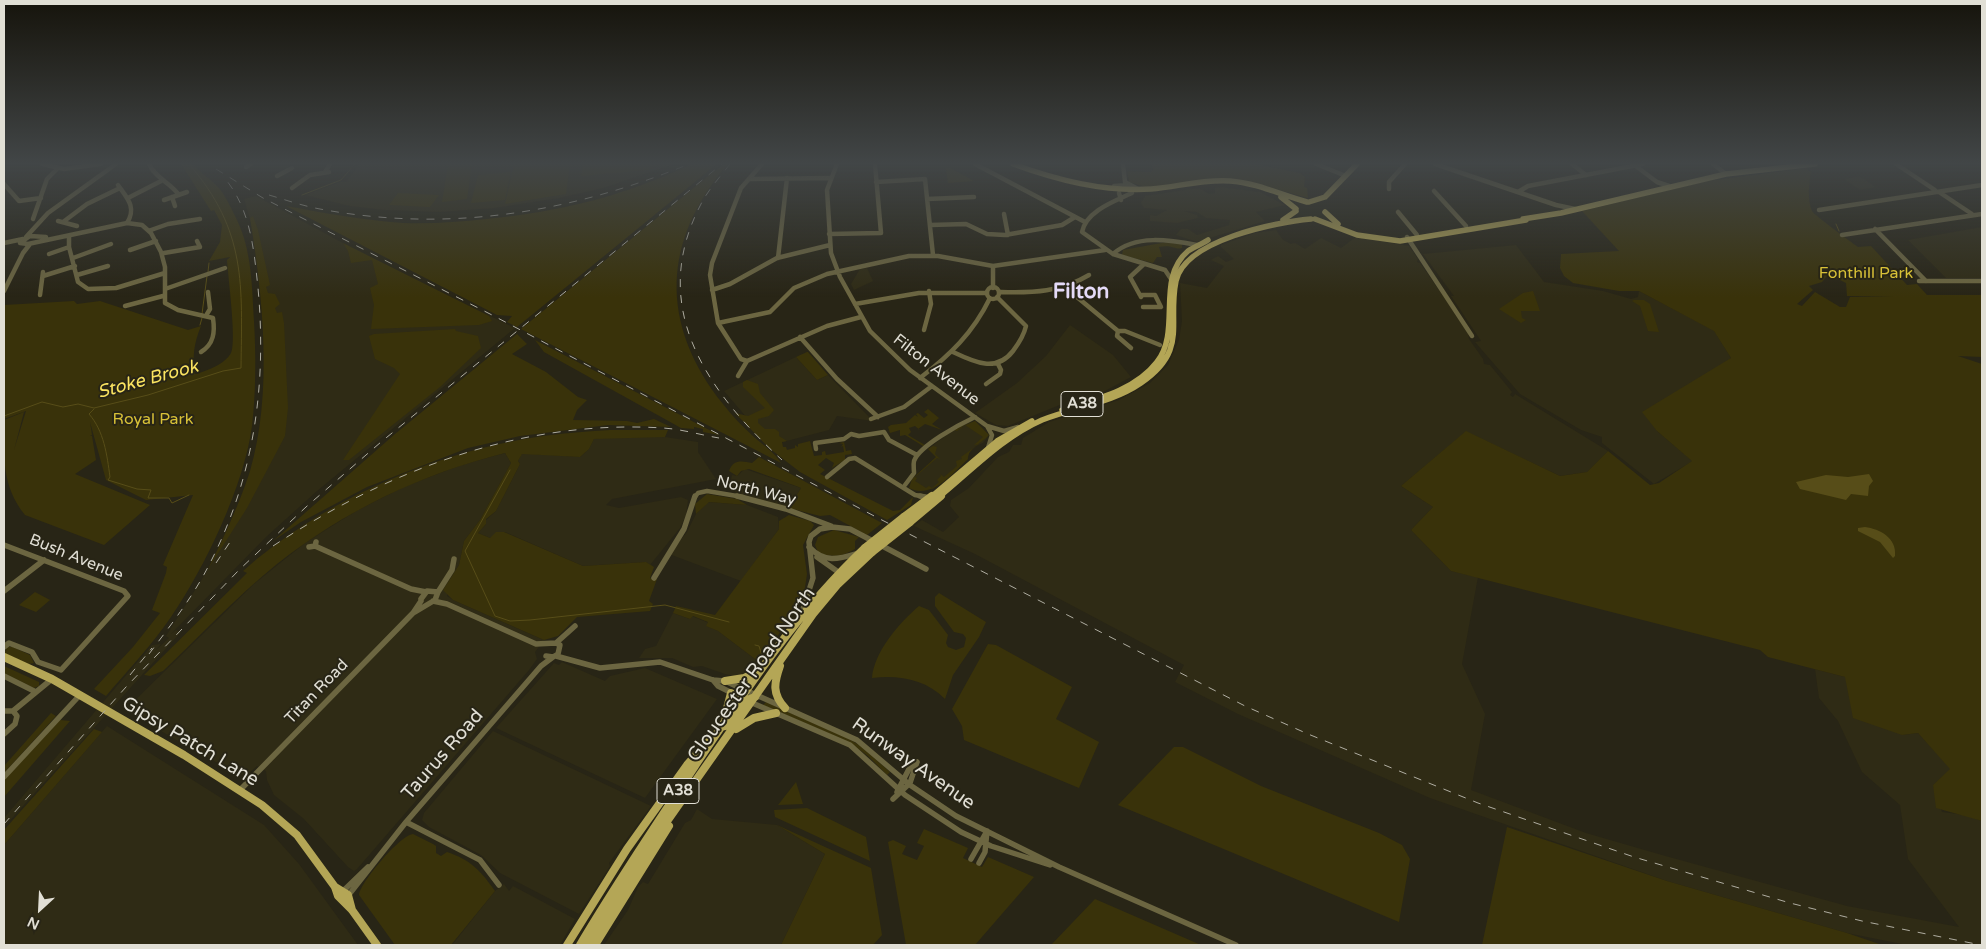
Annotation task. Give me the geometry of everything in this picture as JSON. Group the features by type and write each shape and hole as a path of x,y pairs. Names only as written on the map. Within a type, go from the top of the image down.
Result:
{"main road":[{"path":"1313,218 1322,216 1324,208"},
{"path":"1324,208 1339,224 1356,231 1388,238 1410,240 1576,209"},
{"path":"1296,210 1302,216 1313,218 1362,236 1390,241 1410,240 1468,226 1494,224"},
{"name":"A38","path":"842,575 866,551 910,522 947,493 1019,427 1047,414 1116,392 1150,370 1162,354 1169,337 1171,318 1169,288 1171,279 1179,262 1198,246 1215,238 1286,219 1296,210"},
{"name":"A38","path":"800,615 904,517 988,450 1043,420 1118,396 1141,383 1156,371 1168,354 1174,338 1176,280 1184,264 1194,254 1211,244 1230,238 1294,220 1313,218"},
{"path":"1468,226 1480,227"},
{"name":"Gloucester Road North","path":"757,696 842,575"},
{"name":"Gloucester Road North","path":"590,945 641,853 731,733 761,669 800,615"},
{"name":"Gipsy Patch Lane","path":"4,657 52,678 262,805 297,835 377,945"},
{"path":"783,658 773,689 785,708"},
{"path":"725,681 744,678 761,669"},
{"path":"567,945 594,898 653,812 703,746 720,728 731,693"},
{"path":"746,698 757,696"},
{"name":"Gloucester Road North","path":"580,945 720,728 746,698"},
{"path":"731,733 754,718 776,713"},
{"path":"595,945 647,858 694,789 698,778"}],"street":[{"path":"33,219 37,208"},
{"path":"23,253 21,244 25,238 55,208"},
{"path":"77,226 60,222 81,208"},
{"path":"127,223 132,208"},
{"path":"732,208 712,263 712,290 718,323 741,359 747,361"},
{"path":"778,258 784,208"},
{"name":"Filton Avenue","path":"828,208 830,246 837,271 862,317 880,342 920,378 988,426 1004,440"},
{"path":"829,234 881,233 879,208"},
{"path":"928,208 933,255"},
{"path":"1059,208 1085,222"},
{"path":"1104,208 1095,213 1085,222 1082,232 1105,250 1165,270 1171,279"},
{"path":"1451,208 1468,226"},
{"path":"1560,208 1564,212"},
{"path":"1819,210 1830,208"},
{"path":"1963,208 1973,215"},
{"path":"1398,212 1419,237"},
{"path":"1004,214 1008,235"},
{"path":"1842,235 1982,214"},
{"path":"930,225 966,224 978,228 987,234 1008,235 1062,225 1075,217"},
{"path":"151,230 168,224 197,218"},
{"path":"4,243 31,243 127,223 144,225 151,230 164,253 165,289 163,296 165,303 175,309 194,314 211,315 214,321 213,339 210,349 201,352"},
{"path":"4,291 23,253 36,239 33,236 33,228"},
{"path":"1875,229 1926,281"},
{"path":"4,243 33,236 52,238"},
{"path":"69,236 69,247 80,285 88,289 116,288 165,272"},
{"path":"1113,254 1122,246 1153,240 1174,240 1198,246"},
{"path":"1410,240 1472,336"},
{"path":"130,250 156,241"},
{"path":"197,241 200,247"},
{"path":"73,258 111,244"},
{"path":"164,253 207,245"},
{"path":"712,290 731,285 778,258 830,246"},
{"path":"52,252 69,247"},
{"path":"718,323 770,312 794,288 837,271 909,256 933,255 993,266 1105,250"},
{"path":"1143,307 1161,308 1155,295 1140,296 1130,277 1144,264"},
{"path":"40,295 43,287 43,274 75,266"},
{"path":"77,275 108,266"},
{"path":"993,266 993,288"},
{"path":"165,289 225,268"},
{"path":"993,288 1001,292 1038,292 1066,288 1089,275"},
{"path":"1919,281 1982,280"},
{"path":"36,289 43,287"},
{"path":"855,304 899,294 930,291 984,292 993,288"},
{"path":"1066,288 1118,331 1125,331 1160,345"},
{"path":"83,292 88,289"},
{"path":"924,330 931,304 930,291"},
{"path":"206,314 210,309 208,292"},
{"path":"984,292 990,298"},
{"path":"990,298 997,297 1001,292"},
{"path":"126,306 163,296"},
{"path":"953,352 979,364 998,364 1009,358 1026,327 997,297"},
{"path":"920,378 953,352 972,333 990,298"},
{"path":"738,376 747,361 800,337 862,317"},
{"path":"1118,331 1116,336 1131,348"},
{"path":"800,337 837,379 878,417"},
{"path":"986,384 1001,372 998,364"},
{"path":"993,380 998,383"},
{"path":"871,419 904,408 932,386"},
{"path":"905,485 914,473 913,463 917,456 956,426 975,417"},
{"path":"988,426 1004,431 1019,427"},
{"name":"Filton Avenue","path":"988,426 992,435 988,450"},
{"path":"815,444 844,439 851,434 860,436 884,432 889,440 917,456"},
{"path":"848,455 915,495 929,498"},
{"path":"827,477 850,459 855,458"},
{"name":"North Way","path":"654,578 667,552 684,530 694,497 698,493 722,492 815,519 831,526 854,531 926,569"},
{"path":"915,495 918,507"},
{"name":"North Way","path":"815,519 818,523 818,531"},
{"path":"800,615 813,574 809,547 811,538 818,531 831,526"},
{"name":"Bush Avenue","path":"4,545 124,591 128,596 124,603 61,670 38,662 32,652 9,643 4,647"},
{"path":"313,545 412,589 438,593 447,604"},
{"path":"809,547 817,557 842,575"},
{"path":"817,557 838,559 866,551"},
{"path":"431,602 452,570 454,559"},
{"path":"4,591 44,560"},
{"name":"Titan Road","path":"240,790 413,613 427,591 444,580"},
{"path":"412,589 421,600 447,604 536,644 550,655 571,659 586,666 605,668 660,662 713,680 725,681 746,698"},
{"name":"Titan Road","path":"413,613 431,602"},
{"path":"550,655 575,626"},
{"path":"536,644 559,646 571,659"},
{"path":"549,645 550,655"},
{"name":"Taurus Road","path":"343,896 550,655"},
{"path":"4,676 36,692"},
{"path":"4,711 13,711 52,678"},
{"path":"713,680 731,693 746,698"},
{"path":"4,777 79,696"},
{"name":"Runway Avenue","path":"757,696 857,740 942,808 1059,867 1236,945"},
{"name":"Runway Avenue","path":"746,698 850,745 900,791 936,818 983,842 1059,867"},
{"path":"4,734 16,720 17,716 13,711"},
{"path":"900,791 906,781"},
{"path":"406,822 480,860 500,885"},
{"path":"978,863 987,831"},
{"path":"971,859 983,842"}],"shaded area":[{"path":"247,208 279,208 378,262 515,328 317,491 266,537 171,634 176,630 181,632 4,827 4,818 152,645 161,644 155,651 169,638 166,636 207,571 237,512 250,475 261,429 264,393 263,295 252,226"},
{"path":"370,208 490,208 440,212"},
{"path":"1147,208 1271,208 1256,212 1265,221 1197,242 1176,235 1181,229 1188,229 1197,235 1229,225 1230,220 1206,218 1197,212 1184,211 1197,215 1198,218 1177,223 1150,221 1150,215 1156,216 1167,210"},
{"path":"1982,227 1982,278 1946,278 1908,240"},
{"path":"1276,230 1283,240 1291,244 1295,243 1305,249 1321,238 1341,248 1356,237 1409,246 1418,259 1417,262 1420,263 1468,331 1469,339 1483,359 1484,364 1490,365 1512,392 1510,395 1513,397 1515,394 1608,451 1587,472 1560,476 1466,432 1401,486 1433,507 1411,530 1451,571 1478,577 1462,664 1485,714 1471,790 1586,833 1662,855 1847,906 1959,927 1908,859 1900,805 1862,772 1838,721 1819,698 1815,669 1845,677 1902,735 1918,733 1951,769 1933,785 1942,812 1966,815 1982,821 1982,945 1907,945 1847,933 1667,881 1430,798 1238,714 1175,682 1184,665 975,554 914,526 922,520 943,532 959,517 950,506 951,500 969,488 998,457 1009,452 1013,445 1021,445 1023,438 1049,422 1119,400 1150,383 1168,365 1179,340 1182,321 1180,283 1207,288 1224,266 1211,260 1218,256 1226,262 1234,259 1221,245 1255,233"},
{"path":"1516,245 1544,282 1603,291 1631,299 1638,297 1639,291 1714,330 1731,358 1657,431 1693,461 1654,484 1602,443 1602,437 1581,430 1520,394 1475,342 1481,341 1451,296 1454,296 1423,254"},
{"path":"867,268 873,281 854,290 851,284 860,269"},
{"path":"1070,325 1113,355 1131,377 1103,392 1072,400 1008,426 996,425 975,413 1017,383 1046,356"},
{"path":"796,357 817,380 828,375 873,421 837,416 829,430 775,444 754,426 724,391"},
{"path":"975,421 989,435 983,443 976,446 969,453 968,459 933,489 911,489 912,479 936,457 928,449 957,427"},
{"path":"605,437 665,437 698,442 698,452 716,479 612,499 606,505 619,508 681,497 688,500 686,515 680,528 650,565 646,562 583,566 505,532 490,538 478,533 486,524 486,520 496,511 520,464 518,461 522,453 580,457 589,449 594,439"},
{"path":"505,453 511,463 480,520 464,541 459,565 447,584 447,596 544,640 535,652 537,659 529,670 357,869 354,871 348,867 304,819 274,795 267,780 266,771 257,766 248,774 238,775 197,751 197,748 182,739 178,741 125,710 254,584 305,543 356,511 403,487 461,465"},
{"path":"745,469 801,488 789,508 735,492 730,484 732,475 737,476"},
{"path":"1869,474 1873,481 1869,486 1868,496 1851,494 1846,500 1800,489 1796,482 1826,475 1848,477"},
{"path":"708,502 747,505 778,517 779,529 741,581 669,554 687,532 696,514"},
{"path":"1865,527 1882,532 1890,539 1895,550 1893,558 1880,542 1858,531 1858,528"},
{"path":"673,613 690,619 692,616 709,623 707,626 718,631 759,662 745,673 735,676 702,666 693,667 672,658 639,658 645,649 656,646"},
{"path":"562,662 605,681 610,676 645,668 717,699 645,798 496,728 554,663 559,665"},
{"path":"107,726 264,825 299,864 358,945 4,945 4,845"},
{"path":"493,731 651,806 609,863 610,866 579,914 500,873 481,855 429,827 422,820 424,813"},
{"path":"697,809 712,819 777,825 825,854 781,945 604,945 628,910 638,887 643,882 648,884 685,823 691,820"},
{"path":"504,884 509,891 513,886 575,919 560,945 452,945 495,891"}],"green space":[{"name":"Royal Park","path":"209,208 231,208 246,244 252,283 255,334 255,387 248,449 232,500 209,550 184,597 164,627 106,696 94,689 133,647 160,613 152,610 166,573 167,567 163,565 193,495 146,500 106,480 90,422 92,435 90,436 92,436 96,460 75,474 150,505 104,545 25,515 12,493 4,458 4,420 24,412 14,450 26,411 4,419 4,305 74,301 77,304 100,301 188,330 201,326 194,350 195,374 210,369 225,360 233,347 233,323 227,260 230,257 209,261 220,242 222,225 214,210 211,211"},
{"path":"290,208 403,223 476,220 558,208 663,208 517,327 507,322 512,316 497,315"},
{"path":"669,208 698,208 690,222 681,252 677,282 679,313 688,343 702,374 723,404 781,463 521,329"},
{"name":"Fonthill Park","path":"1593,208 1811,208 1825,222 1858,247 1871,246 1907,285 1917,284 1927,295 1982,295 1982,357 1958,356 1982,364 1982,821 1936,808 1933,785 1950,769 1918,733 1902,735 1853,718 1845,677 1768,657 1760,650 1451,571 1411,530 1433,507 1401,486 1466,431 1560,476 1587,472 1608,451 1650,485 1659,483 1692,461 1657,431 1642,412 1731,358 1714,331 1639,291 1619,291 1573,283 1564,276 1560,268 1561,254 1619,251 1582,211","holes":["1841,275 1836,278 1846,283 1847,296 1893,296 1850,297 1846,307 1840,307 1815,292 1802,306 1797,304 1813,290 1809,286 1822,282 1827,276"]},
{"path":"253,216 258,230 270,285 266,287 268,293 275,294 280,304 275,308 277,313 282,312 284,323 288,408 285,436 247,508 208,569 231,521 250,471 262,410 264,345 259,280 250,218"},
{"path":"1167,242 1182,244 1182,248 1159,247 1162,257 1157,257 1153,263 1122,255 1123,250"},
{"path":"343,243 489,316 492,321 479,325 371,329 374,305 370,288 378,284 372,260 351,263 348,251"},
{"path":"1533,291 1540,311 1521,311 1522,318 1526,320 1521,323 1499,309 1523,293"},
{"path":"1644,300 1650,304 1659,332 1648,331 1640,306 1632,301"},
{"path":"455,329 456,331 478,336 481,348 440,387 349,460 343,460 400,374 394,368 375,359 369,336 374,334"},
{"path":"517,334 527,344 512,354 546,372 578,397 587,400 577,410 573,420 627,421 637,423 654,419 671,427 608,425 520,436 468,448 367,487 301,522 273,541 395,434"},
{"path":"535,340 719,435 703,432 703,429 694,427 694,429 681,428 544,352"},
{"path":"807,352 828,375 817,380 796,357"},
{"path":"747,380 758,384 760,393 774,410 769,416 758,419 758,423 765,429 775,429 779,432 779,436 787,441 782,442 783,447 786,447 787,450 795,448 795,445 798,447 798,444 810,441 814,456 822,455 822,452 825,451 826,455 844,452 843,446 841,447 843,444 839,443 844,442 846,451 851,450 852,454 845,455 845,460 832,468 834,463 826,458 818,465 825,470 820,474 893,511 900,510 913,497 911,505 887,520 800,472 769,448 735,413 748,416 765,408 743,387 743,382"},
{"path":"928,409 939,418 932,424 942,430 925,424 918,429 915,426 909,428 911,432 908,435 925,445 923,446 905,435 900,436 900,430 890,433 888,427 906,423 915,415 918,417 916,414 918,413 924,418 928,415 924,412"},
{"path":"975,421 989,435 974,445 983,437 965,425"},
{"path":"610,430 668,430 665,437 594,439 589,449 580,457 522,454 518,461 520,464 496,511 486,519 486,524 478,533 490,538 496,532 504,532 583,566 646,562 654,567 650,578 657,579 649,601 653,604 650,611 577,617 558,636 544,640 453,600 443,590 459,565 464,541 480,520 511,463 505,453 414,483 356,511 329,527 262,577 163,671 150,676 144,675 247,573 243,571 272,547 337,505 409,472 482,448 542,436"},
{"path":"933,446 937,447 935,454 940,459 937,458 915,477 917,478 915,481 926,488 929,486 932,488 939,482 937,480 941,476 940,474 944,477 957,466 956,461 962,459 961,457 974,448 968,455 968,459 934,488 918,491 909,488 912,479 936,457 928,449"},
{"path":"759,457 882,523 867,535 830,515 820,516 789,508 801,488 749,469 741,471 737,476 729,471 735,463 741,461 752,463"},
{"path":"707,494 737,499 747,505 709,502 696,514 695,504"},
{"path":"789,515 810,521 814,525 803,545 807,574 804,594 794,613 759,662 718,631 706,626 708,622 693,616 690,619 673,613 676,606 715,615 779,529 779,521"},
{"path":"834,530 859,537 855,541 855,549 836,556 818,552 815,545 818,537"},
{"path":"35,592 50,600 36,612 19,605"},
{"path":"939,593 986,622 979,637 953,675 945,699 929,687 911,680 892,677 872,678 877,658 882,648 896,629 919,606 929,610 948,635 946,643 948,647 956,650 964,647 966,638 963,634 954,632 935,606 935,597"},
{"path":"988,644 996,645 1072,687 1056,719 1099,742 1079,788 964,740 962,726 952,709"},
{"path":"7,647 13,647 30,655 34,663 29,664 4,654"},
{"path":"4,666 39,682 39,686 34,688 4,673"},
{"path":"766,702 847,738 861,746 890,772 887,775 868,756 849,742 763,705"},
{"path":"51,713 56,716 4,773 4,766"},
{"path":"60,720 70,721 4,797 4,780"},
{"path":"94,729 102,732 4,845 4,830"},
{"path":"1174,747 1183,747 1261,786 1379,833 1402,845 1410,859 1399,922 1118,805"},
{"path":"796,782 803,804 778,805"},
{"path":"807,808 866,837 870,861 775,817 774,810"},
{"path":"777,825 871,868 882,935 873,945 781,945 825,854"},
{"path":"1507,827 1667,881 1847,933 1882,945 1482,945"},
{"path":"924,829 968,848 963,858 982,867 988,857 1034,877 975,945 906,945 888,842 893,840 906,846 902,854 917,860 924,846 917,843"},
{"path":"413,834 436,846 436,853 441,856 447,852 469,863 480,872 495,891 451,945 395,945 359,895 366,881 382,860 399,842"},
{"path":"1095,899 1201,945 1051,945"}],"waterway":[{"name":"Stoke Brook","path":"4,416 42,402 63,407 78,404 94,408 148,395 223,371 241,368 241,311 237,260 231,236 220,208"},
{"path":"1836,224 1839,231"},
{"path":"208,272 209,263"},
{"path":"202,314 207,276"},
{"path":"200,325 202,318"},
{"path":"94,409 89,414 98,428 104,444 110,477 108,480 137,489 151,490 148,498 169,498 172,503 189,495"},
{"path":"510,470 465,551 495,616 510,621 530,620 665,605 729,622"},
{"path":"755,645 759,646 762,656"}],"railway":[{"path":"149,654 195,590 224,534 246,466 254,431 260,361 258,288 253,246 242,208"},
{"path":"283,208 519,329"},
{"path":"316,208 368,216 415,219 462,218 508,214 541,208"},
{"path":"519,329 668,208"},
{"path":"699,208 686,242 680,278 683,312 693,345 709,376 730,405 782,460"},
{"path":"4,824 126,687 239,570 306,507 381,442 519,329"},
{"path":"519,329 878,518 1245,706 1308,734 1478,803 1634,857 1790,903 1862,921 1981,945"},
{"path":"273,546 363,494 410,473 459,455 508,441 559,432 611,427 663,428 719,438"},
{"path":"216,563 230,542"},
{"path":"130,675 152,648"}],"district":[{"name":"Filton","path":"1081,292"}]}
